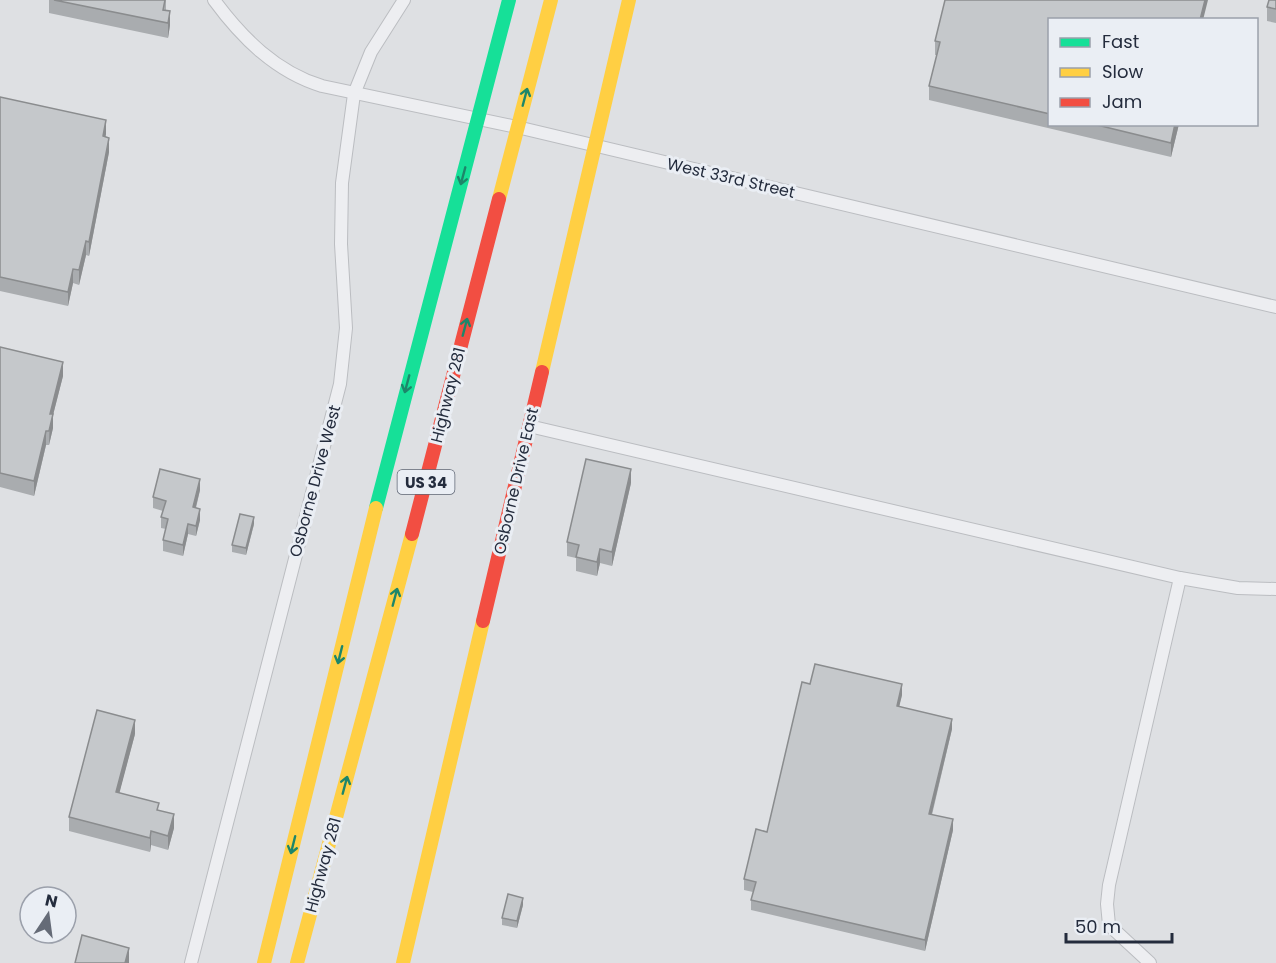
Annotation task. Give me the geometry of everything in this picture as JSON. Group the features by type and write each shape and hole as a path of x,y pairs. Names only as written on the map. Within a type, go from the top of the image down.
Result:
{"main road":[{"name":"Highway 281","path":"264,963 395,430 509,0"},
{"name":"Highway 281","path":"297,963 430,466 550,0"},
{"name":"Osborne Drive East","path":"403,963 629,0"}],"street":[{"name":"West 33rd Street","path":"214,0 240,32 276,64 300,79 354,94 517,127 1276,307"},
{"name":"Osborne Drive West","path":"190,963 340,384 346,328 341,244 342,183 354,94 370,52 404,0"},
{"path":"529,426 1180,578 1238,588 1276,589"},
{"path":"1150,963 1109,925 1107,904 1112,873 1180,578"}],"building":[{"path":"54,0 165,0 163,10 170,11 168,23"},
{"path":"945,0 1205,0 1200,18 1048,18 1048,114 929,86 940,42 935,41"},
{"path":"1269,0 1276,0 1276,9 1267,7"},
{"path":"0,97 106,120 103,136 109,138 89,242 86,241 79,270 73,269 68,292 0,277"},
{"path":"1101,126 1175,126 1171,143"},
{"path":"0,347 63,362 50,414 53,414 49,431 46,431 34,481 0,473"},
{"path":"586,459 631,469 612,552 600,549 597,562 576,557 579,545 567,542"},
{"path":"160,469 200,479 193,507 200,509 196,526 188,524 183,545 163,540 168,519 161,517 166,501 153,497"},
{"path":"240,514 254,517 246,548 232,545"},
{"path":"815,664 902,684 897,706 952,719 929,814 953,819 925,940 751,900 756,882 744,879 756,829 767,832 802,682 810,684"},
{"path":"97,710 135,720 116,792 159,803 157,810 174,814 168,836 151,831 150,838 69,817"},
{"path":"508,894 523,898 517,921 502,918"},
{"path":"82,935 129,948 125,963 75,963"}],"traffic: fast":[{"path":"376,508 509,0"}],"traffic: slow":[{"path":"499,199 551,0"},
{"path":"542,372 629,0"},
{"path":"264,963 376,508"},
{"path":"297,963 412,534"},
{"path":"403,963 483,621"}],"traffic: jam":[{"path":"412,534 499,199"},
{"path":"483,621 542,372"}]}
